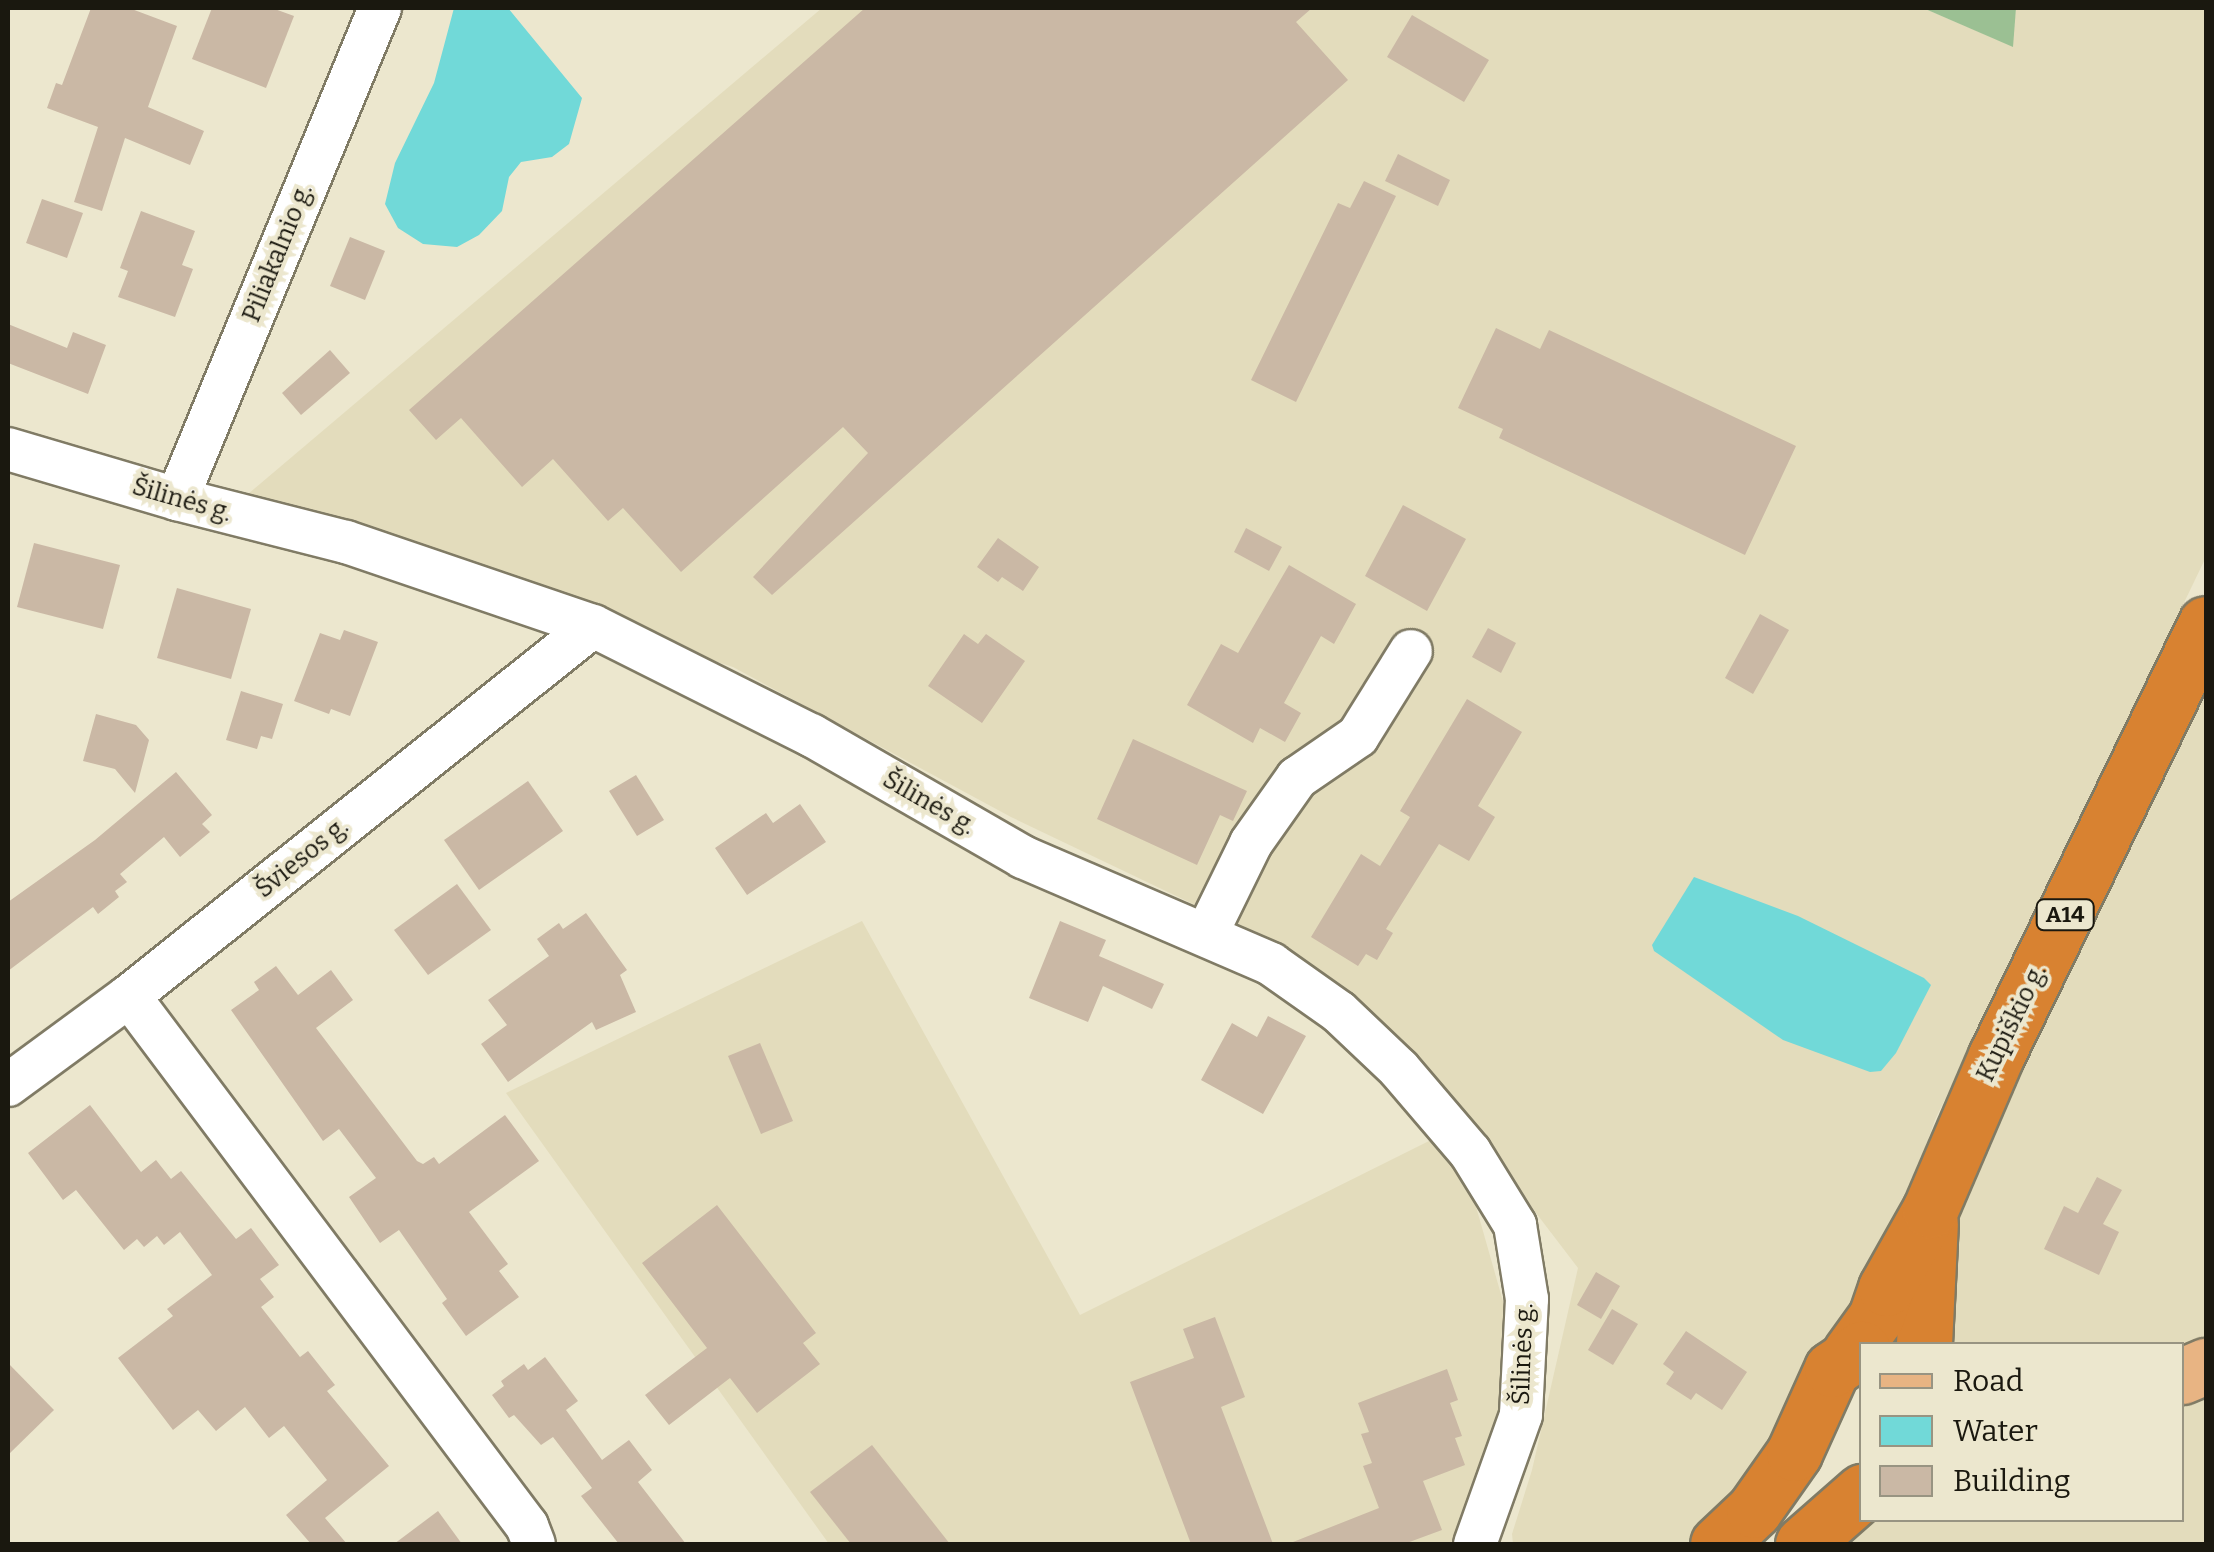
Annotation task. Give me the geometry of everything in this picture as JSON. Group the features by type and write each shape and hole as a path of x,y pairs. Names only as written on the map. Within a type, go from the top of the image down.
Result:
{"highway":[{"name":"Kupiškio g.","path":"1861,1342 1886,1288 1930,1210 1989,1071 2206,624"},
{"name":"Kupiškio g.","path":"1924,1342 1930,1210"},
{"name":"A14","path":"1718,1544 1754,1510 1775,1482 1794,1453 1832,1369 1856,1351"},
{"path":"1802,1544 1859,1495"}],"street":[{"name":"Piliakalnio g.","path":"177,500 380,8"},
{"name":"Šilinės g.","path":"8,449 177,500 346,542 592,626 812,734 1023,858 1207,933 1270,964 1339,1012 1400,1069 1470,1152 1515,1225 1527,1299 1522,1415 1474,1544"},
{"name":"Šviesos g.","path":"8,1085 129,996 592,626"},
{"path":"1207,933 1252,843 1297,778 1358,736 1411,651"},
{"path":"129,996 527,1526 534,1544"},
{"name":"Šilinės g.","path":"1497,1544 1503,1473"}],"shaded area":[{"path":"822,8 1923,8 2012,46 2016,8 2206,8 2206,557 1935,1120 1867,1311 1789,1426 1693,1544 1513,1544 1512,1534 1532,1470 1578,1268 1406,1043 1329,981 1258,935 1011,817 733,667 234,506"},
{"path":"2206,689 2206,1345 2184,1354 2184,1342 1943,1342 1952,1237 1974,1167"},
{"path":"862,921 1080,1315 1435,1138 1473,1196 1508,1319 1511,1390 1463,1544 829,1544 506,1093"},
{"path":"2206,1391 2206,1544 1825,1544 1859,1522 2184,1522 2184,1399"}],"green space":[{"path":"1923,8 2016,8 2013,47"}],"water":[{"path":"454,8 508,8 582,98 569,144 552,157 521,162 509,177 502,211 479,235 457,247 423,244 398,228 385,204 395,163 434,83"},
{"path":"1694,877 1798,916 1931,985 1896,1053 1881,1071 1870,1072 1783,1040 1654,951 1652,945"}],"building":[{"path":"91,8 129,8 177,26 148,107 204,131 190,165 125,138 102,211 74,202 98,127 47,108 56,83 62,85"},
{"path":"212,8 272,8 294,16 266,88 192,59"},
{"path":"865,8 1312,8 1296,22 1348,80 772,595 753,577 868,453 843,427 681,572 623,508 608,521 553,459 522,487 461,418 436,440 409,410"},
{"path":"1412,15 1489,60 1464,102 1387,57"},
{"path":"1398,154 1450,180 1438,206 1385,181"},
{"path":"1364,181 1396,196 1296,402 1251,380 1338,203 1350,208"},
{"path":"42,199 83,213 67,258 26,243"},
{"path":"141,211 195,231 182,265 193,269 175,317 118,297 128,271 120,268"},
{"path":"350,237 385,251 365,300 330,286"},
{"path":"8,324 67,348 73,332 106,345 88,394 8,363"},
{"path":"1496,328 1540,349 1549,330 1796,446 1745,555 1499,438 1503,429 1458,408"},
{"path":"330,350 350,373 301,415 282,393"},
{"path":"1403,505 1466,539 1427,611 1365,576"},
{"path":"1246,528 1282,547 1269,571 1234,552"},
{"path":"998,538 1039,567 1023,591 1002,577 998,582 977,567"},
{"path":"34,543 120,565 103,629 17,607"},
{"path":"1289,565 1356,604 1334,644 1321,636 1284,703 1301,713 1285,742 1260,728 1253,743 1187,705 1221,644 1238,653"},
{"path":"177,588 251,609 231,679 157,658"},
{"path":"1760,614 1789,630 1753,694 1725,678"},
{"path":"1488,628 1516,643 1501,673 1472,657"},
{"path":"344,630 378,642 350,716 331,709 329,714 294,701 320,633 340,640"},
{"path":"964,634 978,644 986,634 1025,661 982,723 928,686"},
{"path":"241,691 283,704 272,739 261,736 257,749 226,740"},
{"path":"1467,699 1522,732 1478,806 1495,817 1469,861 1439,844 1386,929 1393,933 1377,960 1366,954 1358,966 1311,937 1361,854 1380,866 1410,817 1400,811"},
{"path":"96,714 136,725 149,740 135,793 115,769 83,761"},
{"path":"1133,739 1247,791 1233,821 1220,815 1197,865 1097,819"},
{"path":"176,772 212,815 202,824 210,832 180,857 164,837 120,874 127,882 115,891 119,897 98,914 93,907 8,971 8,902 95,840"},
{"path":"636,775 664,820 637,836 609,791"},
{"path":"528,781 563,831 479,890 444,840"},
{"path":"800,804 826,842 747,895 715,848 766,813 773,823"},
{"path":"457,884 491,930 428,975 394,930"},
{"path":"586,913 627,970 620,975 636,1012 596,1030 592,1022 508,1082 481,1044 507,1025 488,1000 549,956 537,939 559,923 563,929"},
{"path":"1060,921 1106,940 1099,956 1164,984 1152,1009 1103,986 1088,1022 1029,998"},
{"path":"276,966 298,995 331,970 353,1000 316,1028 417,1161 423,1164 434,1157 439,1164 505,1115 539,1161 469,1212 508,1264 499,1271 519,1297 466,1336 442,1303 447,1299 399,1230 380,1243 349,1197 376,1178 339,1129 323,1141 231,1010 259,990 254,982"},
{"path":"1268,1016 1306,1036 1263,1114 1201,1080 1232,1023 1257,1037"},
{"path":"760,1043 793,1121 761,1134 728,1056"},
{"path":"90,1105 141,1172 156,1160 171,1179 181,1171 236,1239 251,1228 279,1265 260,1279 274,1297 261,1307 300,1357 308,1351 335,1385 327,1391 389,1466 325,1518 347,1544 311,1544 286,1515 327,1480 284,1426 269,1438 245,1407 216,1431 198,1410 173,1430 118,1358 173,1316 167,1309 212,1275 180,1232 164,1245 157,1236 144,1247 137,1239 124,1250 76,1190 63,1200 28,1153"},
{"path":"2097,1177 2122,1190 2103,1224 2119,1232 2099,1275 2044,1249 2064,1206 2078,1213"},
{"path":"717,1205 816,1333 803,1343 820,1364 757,1413 730,1378 669,1425 645,1395 707,1348 642,1263"},
{"path":"1596,1272 1620,1286 1601,1319 1577,1305"},
{"path":"1612,1309 1638,1324 1613,1365 1588,1350"},
{"path":"1215,1317 1245,1397 1221,1407 1273,1544 1191,1544 1130,1382 1194,1358 1183,1329"},
{"path":"1686,1331 1747,1372 1722,1410 1696,1393 1691,1400 1666,1384 1674,1372 1663,1364"},
{"path":"545,1357 578,1401 566,1410 602,1460 629,1440 652,1470 638,1482 686,1544 619,1544 581,1496 592,1488 553,1437 541,1445 514,1415 509,1418 492,1395 504,1386 501,1381 524,1364 528,1370"},
{"path":"8,1363 54,1410 8,1455"},
{"path":"1447,1369 1458,1400 1450,1403 1462,1436 1455,1438 1465,1465 1423,1481 1442,1530 1404,1544 1288,1544 1379,1508 1363,1466 1372,1463 1361,1434 1369,1432 1358,1403"},
{"path":"872,1445 950,1544 851,1544 810,1492"},
{"path":"438,1511 462,1544 394,1544"}]}
